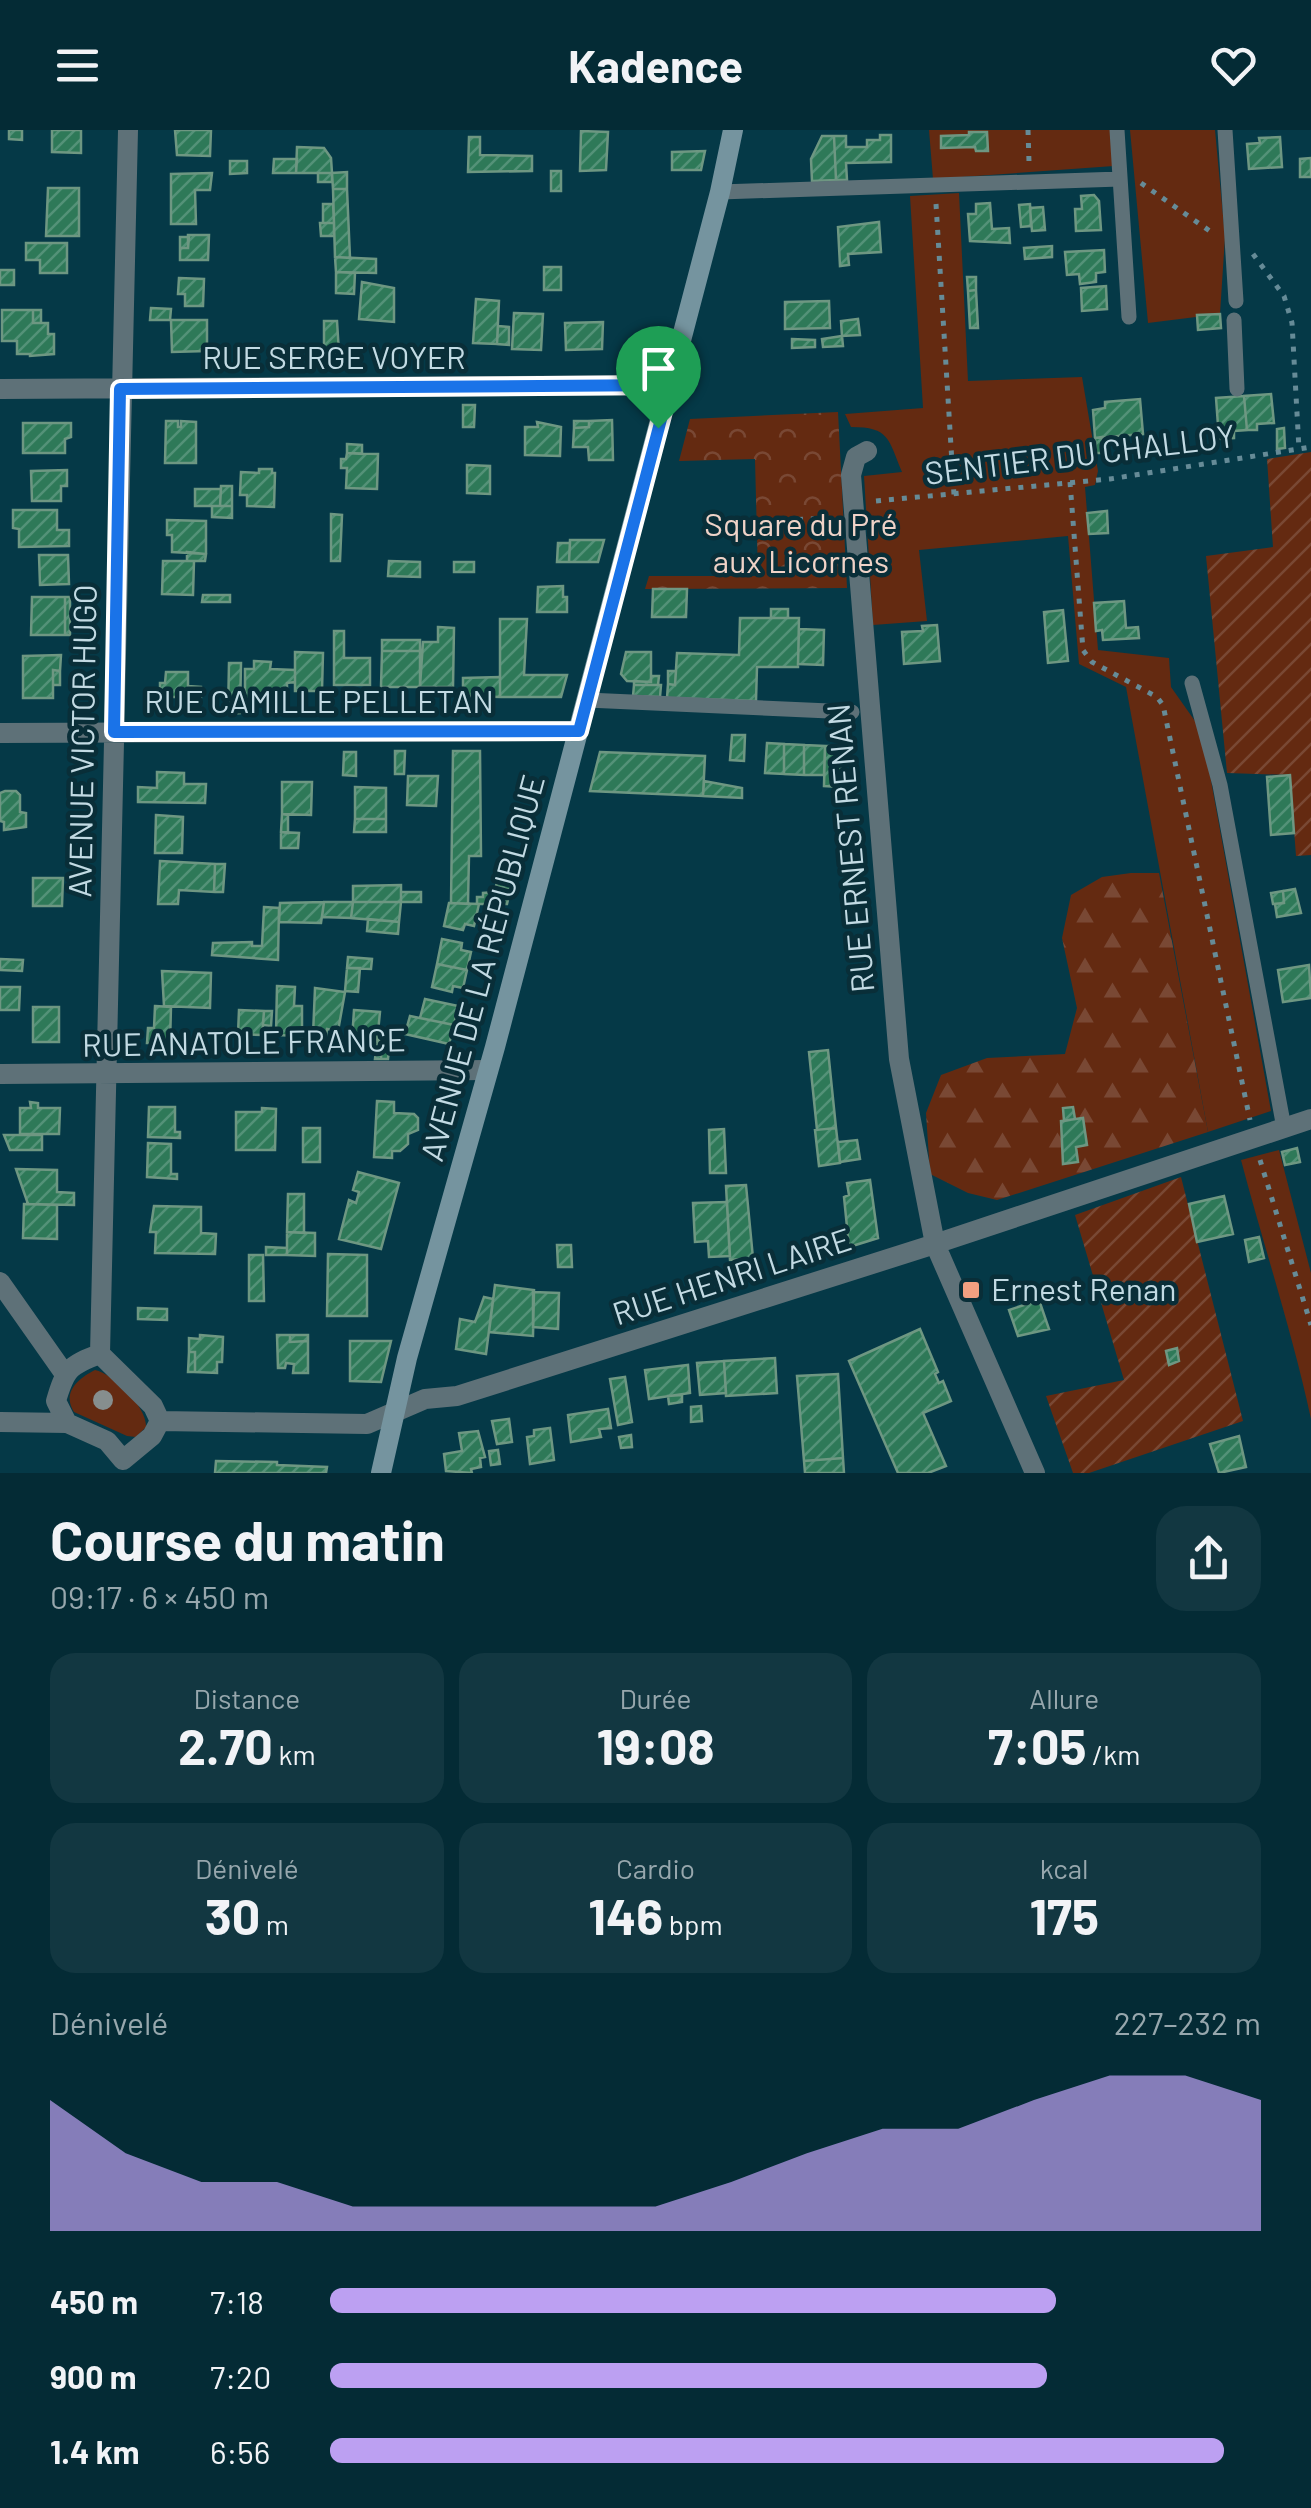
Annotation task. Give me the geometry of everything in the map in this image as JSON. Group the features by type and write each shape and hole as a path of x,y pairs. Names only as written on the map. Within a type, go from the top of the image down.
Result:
{"main road":[{"name":"AVENUE DE LA RÉPUBLIQUE","path":"380,1473 407,1358 488,1070 670,385 733,130"}],"street":[{"name":"AVENUE VICTOR HUGO","path":"100,1354 128,130"},
{"name":"RUE SERGE VOYER","path":"0,390 670,385"},
{"name":"RUE ERNEST RENAN","path":"867,451 856,457 852,475 898,1059 935,1244 1035,1473"},
{"name":"RUE CAMILLE PELLETAN","path":"0,733 579,731"},
{"name":"RUE ANATOLE FRANCE","path":"0,1074 488,1070"},
{"name":"RUE HENRI LAIRE","path":"160,1421 367,1424 425,1399 457,1396 1311,1120"},
{"path":"0,1282 64,1372"},
{"path":"0,1422 68,1423 107,1441 127,1466 160,1421 153,1406 100,1354 64,1372 56,1400 68,1423"}],"lane":[{"path":"1117,130 1130,317"},
{"path":"1225,130 1236,301"},
{"path":"720,192 1029,183 1120,173"},
{"path":"1234,320 1237,389"},
{"path":"1192,684 1220,785 1284,1128"},
{"path":"587,700 852,712"}],"path":[{"path":"1028,130 1029,183"},
{"path":"1120,173 1232,245 1253,253 1284,296 1292,323 1298,450"},
{"path":"935,186 954,495"},
{"name":"SENTIER DU CHALLOY","path":"746,522 1311,448"},
{"path":"1070,482 1082,650 1092,662 1156,697 1163,706 1254,1138 1311,1325"}],"green space":[{"path":"929,130 1112,130 1114,166 933,179"},
{"path":"1130,130 1215,130 1225,237 1220,314 1148,323"},
{"path":"959,193 968,381 1082,377 1098,471 1095,485 1085,487 1098,650 1169,658 1171,687 1202,731 1271,1111 1208,1132 1126,687 1079,664 1068,536 919,550 927,621 873,625 864,476 902,472 886,437 873,429 851,427 845,414 923,408 910,196"},
{"name":"Square du Pré aux Licornes","path":"838,412 847,588 645,589 649,576 758,576 755,459 679,461 690,419"},
{"path":"1311,452 1311,855 1296,856 1290,775 1227,773 1206,556 1273,547 1267,459"},
{"path":"1159,873 1208,1132 997,1200 968,1193 930,1174 926,1113 941,1075 987,1058 1065,1054 1077,1008 1062,938 1071,895 1102,877"},
{"path":"1279,1150 1311,1273 1311,1419 1241,1160"},
{"path":"1181,1177 1243,1421 1089,1473 1073,1473 1046,1396 1124,1380 1075,1215"},
{"path":"95,1370 120,1385 141,1410 146,1427 136,1437 74,1412 70,1399 73,1387"}],"building":[{"path":"9,130 22,130 22,140 9,139"},
{"path":"52,130 81,130 81,153 52,152"},
{"path":"175,130 211,130 210,156 177,155"},
{"path":"581,131 608,132 606,170 580,171"},
{"path":"987,132 988,151 976,151 975,147 941,148 941,136"},
{"path":"880,135 891,135 891,162 846,163 847,180 836,180 834,136 846,136 846,147 867,147 867,140 880,140"},
{"path":"822,136 834,136 836,180 812,181 811,159"},
{"path":"469,137 480,137 480,155 532,156 532,171 468,172"},
{"path":"1280,137 1282,167 1249,169 1247,144 1260,143 1259,138"},
{"path":"297,147 324,148 331,158 332,173 296,173"},
{"path":"705,151 701,170 672,170 672,152"},
{"path":"1311,158 1311,177 1300,177 1300,159"},
{"path":"274,159 297,159 296,173 273,173"},
{"path":"230,161 247,161 247,173 230,174"},
{"path":"551,171 561,171 561,191 551,191"},
{"path":"347,172 347,189 333,189 332,173"},
{"path":"212,173 210,190 195,190 196,224 171,224 171,174"},
{"path":"318,173 332,173 332,182 318,182"},
{"path":"48,188 79,188 79,236 46,236"},
{"path":"333,189 347,189 350,258 335,257"},
{"path":"1094,195 1099,201 1101,230 1076,231 1075,209 1082,209 1081,196"},
{"path":"990,203 992,229 1009,228 1010,243 970,241 968,214 976,214 976,204"},
{"path":"323,204 333,204 334,223 323,223"},
{"path":"1030,204 1031,226 1021,227 1019,205"},
{"path":"1043,207 1045,230 1032,231 1030,208"},
{"path":"879,222 881,252 848,254 849,265 840,266 838,227"},
{"path":"320,223 334,223 334,236 321,236"},
{"path":"188,235 209,235 208,260 180,260 180,248 188,248"},
{"path":"180,237 189,237 188,248 180,248"},
{"path":"26,243 67,243 67,273 40,273 40,260 26,260"},
{"path":"1052,246 1052,257 1025,259 1024,248"},
{"path":"1104,250 1105,272 1096,273 1096,282 1080,284 1079,274 1067,275 1065,252"},
{"path":"335,257 376,259 376,273 336,272"},
{"path":"544,267 561,267 561,290 544,290"},
{"path":"0,270 14,270 14,285 0,285"},
{"path":"336,272 355,273 354,294 336,293"},
{"path":"967,277 976,277 976,290 968,291"},
{"path":"179,278 204,279 203,306 185,306 185,294 178,294"},
{"path":"362,282 394,288 394,322 359,319"},
{"path":"1106,286 1107,309 1082,311 1081,288"},
{"path":"976,290 978,328 970,328 968,291"},
{"path":"476,299 499,301 497,344 473,343"},
{"path":"829,301 830,328 785,329 785,302"},
{"path":"151,308 171,309 170,320 150,320"},
{"path":"2,310 33,310 33,323 48,323 48,334 54,334 54,354 17,354 17,341 2,341"},
{"path":"33,310 41,310 41,323 33,323"},
{"path":"514,313 543,314 541,350 512,349"},
{"path":"1220,314 1221,328 1198,330 1197,315"},
{"path":"858,319 860,335 842,336 841,321"},
{"path":"171,320 207,320 207,351 172,352"},
{"path":"324,321 337,321 339,353 324,352"},
{"path":"603,322 602,349 566,350 565,323"},
{"path":"498,326 509,327 509,345 497,344"},
{"path":"842,336 843,346 823,347 822,339"},
{"path":"792,339 815,340 815,347 792,348"},
{"path":"1271,394 1274,423 1257,424 1257,430 1247,430 1244,396"},
{"path":"1244,396 1247,430 1234,431 1234,438 1219,439 1216,398"},
{"path":"1140,399 1143,434 1095,438 1093,410 1105,408 1105,402"},
{"path":"463,405 475,405 474,427 463,427"},
{"path":"612,420 613,460 589,460 588,447 573,447 574,428 589,427 589,421"},
{"path":"166,421 178,421 178,427 181,421 196,422 196,463 165,463"},
{"path":"574,421 589,421 589,427 574,428"},
{"path":"537,422 561,427 560,456 525,455 525,427 538,427"},
{"path":"23,423 71,423 65,453 23,453"},
{"path":"1284,428 1285,448 1277,449 1277,429"},
{"path":"1102,437 1103,453 1096,453 1095,438"},
{"path":"347,444 362,445 362,454 347,453"},
{"path":"347,453 378,454 377,489 346,488 347,468 341,468 341,459 346,459"},
{"path":"467,465 490,466 490,494 467,493"},
{"path":"259,469 272,469 275,473 274,507 247,506 247,495 240,495 241,472 259,473"},
{"path":"67,470 67,486 61,486 61,501 32,501 31,471"},
{"path":"221,486 232,486 232,506 220,506"},
{"path":"195,489 221,489 220,506 195,506"},
{"path":"212,506 232,506 232,518 212,517"},
{"path":"13,510 57,510 57,530 69,530 69,546 19,547"},
{"path":"1107,511 1108,533 1089,534 1087,513"},
{"path":"331,514 342,515 340,561 331,561"},
{"path":"167,520 206,521 206,554 172,552"},
{"path":"570,540 604,540 598,562 569,562"},
{"path":"558,543 570,543 569,562 557,562"},
{"path":"187,552 206,554 205,561 187,561"},
{"path":"39,555 68,555 69,584 40,585"},
{"path":"163,561 194,561 193,595 162,594"},
{"path":"389,561 420,562 420,577 388,576"},
{"path":"454,562 474,562 474,572 454,572"},
{"path":"563,586 567,612 537,612 538,587"},
{"path":"653,589 687,589 686,617 652,617"},
{"path":"203,595 230,595 230,602 202,602"},
{"path":"32,597 65,597 65,635 31,635"},
{"path":"65,597 70,597 70,635 65,635"},
{"path":"1124,601 1126,628 1138,627 1139,638 1103,640 1102,630 1096,631 1094,603"},
{"path":"771,609 788,609 788,618 771,618"},
{"path":"1063,610 1068,661 1048,663 1044,612"},
{"path":"740,618 799,618 798,667 757,667 756,701 667,698 668,684 675,685 677,653 739,655"},
{"path":"500,619 527,619 524,675 567,675 561,697 500,697"},
{"path":"937,625 940,661 904,664 902,632 923,631 922,626"},
{"path":"438,627 454,628 453,687 420,687 423,642 438,642"},
{"path":"799,629 824,630 823,665 798,664"},
{"path":"334,631 344,631 344,658 370,658 370,685 334,685"},
{"path":"382,640 420,640 420,651 382,651"},
{"path":"382,651 420,651 420,687 381,687"},
{"path":"295,652 323,653 322,691 295,691"},
{"path":"626,652 651,652 651,682 627,681 621,674"},
{"path":"61,655 60,671 53,670 53,698 23,698 23,656"},
{"path":"254,661 271,662 270,669 295,670 295,682 287,683 287,699 245,699 245,669 254,669"},
{"path":"229,663 241,663 240,713 228,714"},
{"path":"53,670 60,671 60,685 53,685"},
{"path":"668,671 676,671 675,685 668,684"},
{"path":"166,672 188,672 188,686 201,687 201,697 160,697 160,683 165,683"},
{"path":"651,676 659,676 658,685 634,685 634,681 651,682"},
{"path":"500,677 500,697 463,696 463,678"},
{"path":"634,685 661,685 660,697 633,696"},
{"path":"732,735 745,735 744,761 730,760"},
{"path":"767,743 784,744 784,774 765,773"},
{"path":"784,744 804,745 804,775 784,774"},
{"path":"804,745 825,746 824,775 804,775"},
{"path":"825,746 842,746 840,787 824,786"},
{"path":"395,751 405,751 404,774 395,774"},
{"path":"453,751 480,751 481,856 469,856 468,904 451,903"},
{"path":"344,752 356,752 356,776 343,775"},
{"path":"600,752 705,756 703,796 590,791"},
{"path":"157,772 184,773 184,784 206,784 205,803 138,802 138,787 157,788"},
{"path":"1290,775 1294,833 1271,835 1267,777"},
{"path":"408,776 438,776 436,806 407,805"},
{"path":"704,781 742,788 742,798 703,796"},
{"path":"282,782 312,782 311,815 282,814"},
{"path":"355,787 386,788 386,819 355,819"},
{"path":"0,793 20,795 20,812 26,813 26,827 4,830 4,822 0,821"},
{"path":"282,814 288,815 288,833 281,832"},
{"path":"156,815 183,817 182,853 155,853"},
{"path":"355,819 386,819 386,832 354,832"},
{"path":"281,832 299,833 298,848 281,848"},
{"path":"160,861 215,864 214,892 179,890 178,904 158,904"},
{"path":"215,864 225,864 223,892 214,892"},
{"path":"500,872 514,876 510,890 496,886"},
{"path":"33,878 63,878 62,906 33,906"},
{"path":"401,885 401,902 353,902 353,886"},
{"path":"1295,889 1301,913 1277,917 1275,904 1284,903 1283,891"},
{"path":"510,891 507,904 477,904 477,897 483,897 483,893"},
{"path":"1283,891 1284,903 1273,904 1271,893"},
{"path":"401,892 421,892 421,902 401,902"},
{"path":"324,902 321,923 279,922 280,903"},
{"path":"324,902 353,902 351,918 322,917"},
{"path":"353,902 401,902 399,922 351,918"},
{"path":"449,903 479,904 474,926 465,924 463,930 444,926"},
{"path":"264,907 279,908 278,960 212,955 213,943 252,942 252,946 262,946"},
{"path":"368,919 399,922 398,934 367,931"},
{"path":"442,939 462,943 461,950 471,952 467,970 437,964"},
{"path":"348,957 372,959 371,969 347,968"},
{"path":"0,959 23,960 22,971 0,970"},
{"path":"437,964 467,970 463,988 453,986 452,992 432,987"},
{"path":"1309,965 1311,998 1283,1002 1278,970"},
{"path":"347,968 360,968 358,992 345,991"},
{"path":"162,971 211,973 210,1008 164,1006"},
{"path":"277,986 295,987 294,1006 302,1006 302,1036 276,1035"},
{"path":"0,987 20,987 19,1010 0,1010"},
{"path":"315,988 345,992 338,1031 327,1029 326,1036 313,1035"},
{"path":"425,999 458,1006 454,1025 420,1018"},
{"path":"155,1006 171,1007 170,1043 147,1043 148,1028 154,1028"},
{"path":"33,1007 59,1007 59,1042 33,1042"},
{"path":"239,1010 264,1011 262,1035 238,1034"},
{"path":"354,1010 380,1012 377,1042 352,1040"},
{"path":"264,1011 272,1011 271,1026 263,1025"},
{"path":"410,1016 454,1025 449,1044 405,1034"},
{"path":"377,1040 382,1040 381,1059 375,1059"},
{"path":"382,1040 390,1040 388,1059 381,1059"},
{"path":"828,1050 836,1128 817,1130 809,1052"},
{"path":"377,1101 394,1102 394,1113 414,1114 418,1118 418,1130 408,1134 408,1144 400,1151 392,1151 392,1158 374,1157"},
{"path":"30,1102 38,1103 38,1108 60,1108 59,1134 20,1134 20,1108 31,1108"},
{"path":"149,1107 175,1107 175,1132 180,1132 180,1138 148,1137"},
{"path":"1073,1107 1075,1119 1064,1121 1063,1108"},
{"path":"262,1108 276,1109 275,1150 236,1150 236,1112 262,1112"},
{"path":"1083,1118 1087,1145 1076,1147 1078,1162 1063,1164 1061,1121"},
{"path":"303,1128 320,1128 320,1162 303,1162"},
{"path":"836,1128 840,1163 819,1166 815,1130"},
{"path":"724,1129 726,1173 710,1173 709,1130"},
{"path":"4,1135 42,1135 42,1150 10,1150"},
{"path":"857,1140 860,1159 840,1162 838,1142"},
{"path":"148,1143 171,1144 171,1174 177,1174 177,1179 147,1177"},
{"path":"1297,1148 1300,1162 1285,1165 1282,1152"},
{"path":"16,1169 57,1170 57,1192 74,1193 74,1205 28,1204"},
{"path":"358,1172 399,1183 381,1249 339,1239 349,1200 356,1203 359,1192 353,1190"},
{"path":"870,1180 878,1238 849,1247 844,1197 849,1195 847,1183"},
{"path":"746,1185 753,1258 730,1260 726,1186"},
{"path":"288,1194 304,1194 304,1233 287,1232"},
{"path":"1224,1196 1233,1234 1197,1242 1189,1204"},
{"path":"727,1202 730,1256 709,1257 708,1241 695,1242 693,1203"},
{"path":"24,1204 57,1205 57,1239 23,1238"},
{"path":"154,1206 201,1207 201,1233 216,1234 215,1254 155,1253 156,1232 150,1232"},
{"path":"287,1232 315,1233 315,1256 287,1255"},
{"path":"1259,1237 1264,1258 1249,1262 1245,1240"},
{"path":"557,1245 571,1245 572,1267 558,1267"},
{"path":"266,1247 287,1248 287,1255 266,1255"},
{"path":"328,1254 367,1255 367,1316 327,1316"},
{"path":"249,1255 263,1255 264,1301 249,1301"},
{"path":"495,1285 534,1290 533,1336 489,1332"},
{"path":"533,1292 559,1293 558,1329 533,1327"},
{"path":"484,1297 493,1299 486,1354 456,1349 460,1319 475,1322"},
{"path":"1039,1300 1049,1329 1018,1336 1009,1310"},
{"path":"138,1308 167,1309 167,1320 138,1319"},
{"path":"920,1329 938,1372 935,1374 939,1383 943,1381 951,1401 923,1413 946,1466 928,1473 898,1473 849,1361"},
{"path":"200,1335 223,1337 222,1362 217,1362 217,1373 195,1372 195,1352 189,1352 189,1338 200,1339"},
{"path":"277,1335 290,1335 290,1342 308,1341 308,1373 293,1373 294,1364 278,1368"},
{"path":"290,1335 308,1335 308,1341 290,1342"},
{"path":"350,1341 391,1341 381,1382 350,1381"},
{"path":"1177,1348 1179,1361 1169,1365 1166,1351"},
{"path":"189,1352 195,1352 195,1372 188,1372"},
{"path":"775,1358 777,1393 726,1396 724,1361"},
{"path":"724,1361 726,1393 700,1395 697,1363"},
{"path":"688,1365 690,1393 649,1399 645,1370"},
{"path":"838,1374 843,1458 804,1461 797,1376"},
{"path":"625,1377 632,1422 618,1425 610,1379"},
{"path":"682,1395 682,1402 669,1404 668,1396"},
{"path":"701,1406 702,1421 691,1422 691,1407"},
{"path":"608,1409 611,1428 599,1429 601,1437 571,1442 568,1415"},
{"path":"509,1419 512,1442 497,1444 492,1421"},
{"path":"550,1428 554,1460 530,1464 527,1437 534,1436 534,1430"},
{"path":"478,1431 485,1457 480,1458 481,1467 471,1469 472,1473 446,1471 444,1454 462,1451 459,1433"},
{"path":"631,1435 632,1447 621,1448 619,1437"},
{"path":"1239,1436 1246,1467 1219,1473 1210,1444"},
{"path":"498,1450 500,1464 491,1465 489,1451"},
{"path":"843,1458 844,1473 805,1473 804,1461"},
{"path":"216,1461 327,1467 326,1473 215,1473"}],"place":[{"name":"Ernest Renan","path":"971,1290"}],"route":[{"path":"670,385 658,428 579,731 114,732 120,389 670,385"}]}
